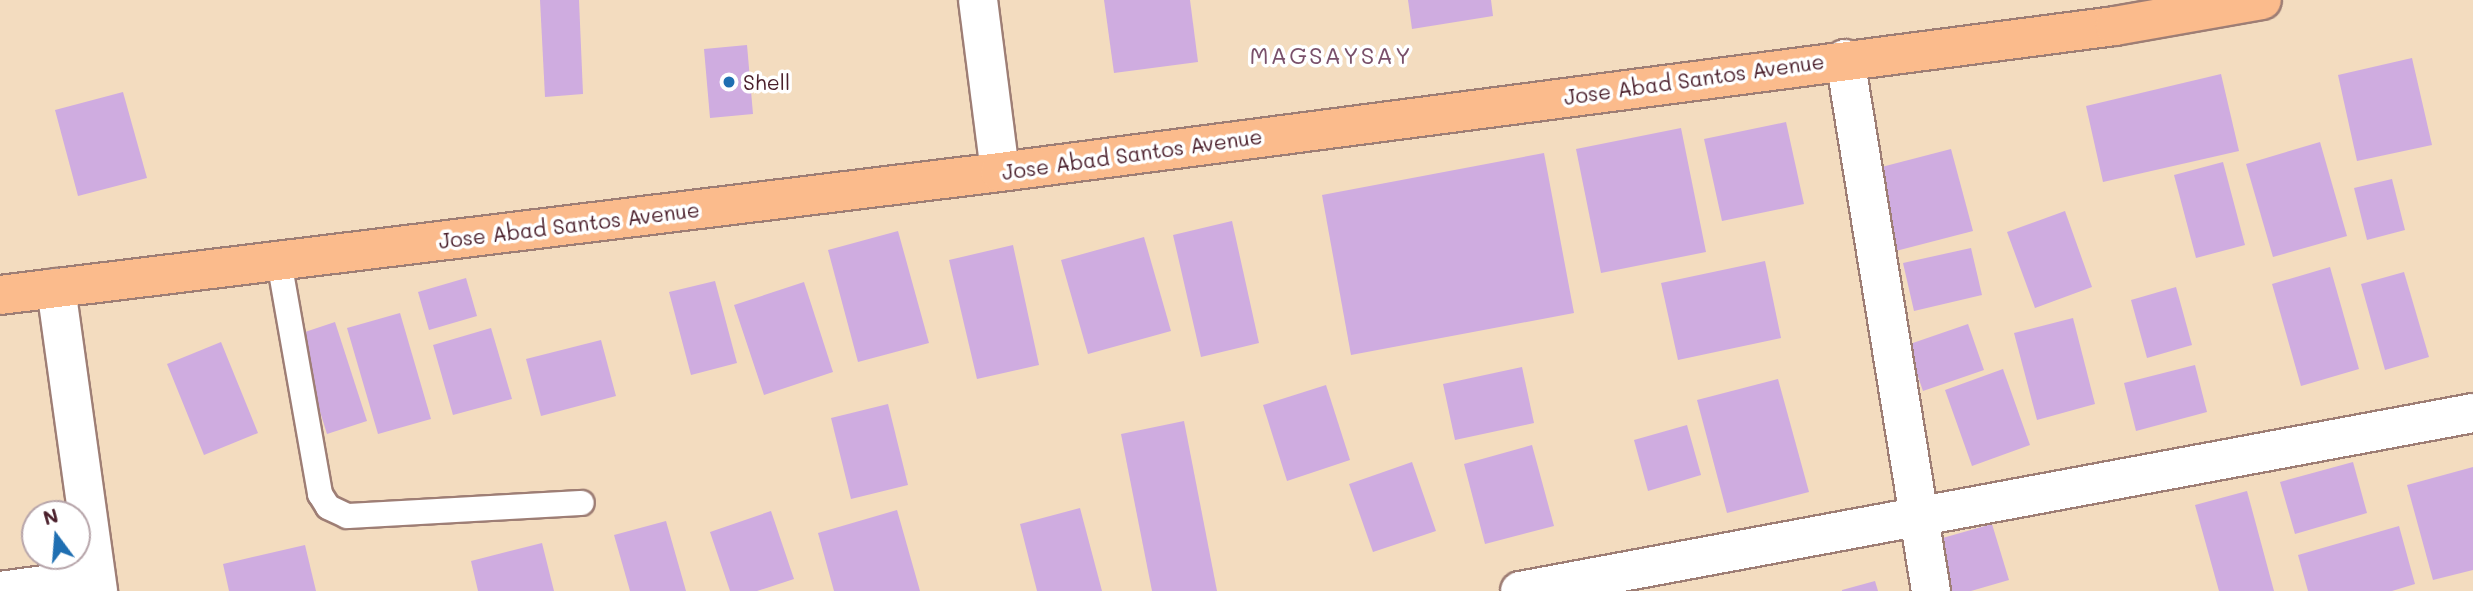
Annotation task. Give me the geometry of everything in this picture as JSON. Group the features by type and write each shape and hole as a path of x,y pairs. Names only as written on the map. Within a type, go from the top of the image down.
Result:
{"highway":[{"name":"Jose Abad Santos Avenue","path":"0,295 1000,172 1845,59 2115,26 2262,0"}],"street":[{"path":"978,0 1000,172"},
{"path":"1845,59 1916,519 1931,591"},
{"path":"0,591 96,584 56,288"},
{"path":"1520,591 2473,413"}],"lane":[{"path":"279,261 320,494 328,507 347,516 582,503"}],"building":[{"path":"540,0 579,0 583,94 545,97"},
{"path":"1104,0 1190,0 1198,62 1114,73"},
{"path":"1408,0 1491,0 1493,16 1412,29"},
{"name":"Shell","path":"747,45 753,114 710,118 704,49"},
{"path":"2412,58 2432,145 2357,161 2338,75"},
{"path":"2221,74 2239,151 2103,182 2086,106"},
{"path":"123,92 147,178 78,196 55,110"},
{"path":"1786,122 1804,204 1722,221 1704,139"},
{"path":"1681,128 1706,252 1601,273 1576,149"},
{"path":"2320,142 2347,236 2273,257 2246,164"},
{"path":"1951,149 1973,231 1892,252 1870,170"},
{"path":"1544,153 1574,313 1351,355 1322,195"},
{"path":"2223,162 2245,245 2196,258 2174,175"},
{"path":"2392,179 2405,230 2367,240 2354,188"},
{"path":"2065,211 2092,287 2035,308 2007,232"},
{"path":"1232,221 1259,343 1201,357 1173,235"},
{"path":"898,231 929,343 858,362 828,250"},
{"path":"1144,237 1171,331 1088,354 1061,260"},
{"path":"1013,245 1039,365 977,379 949,260"},
{"path":"1971,248 1982,295 1914,311 1903,263"},
{"path":"1765,261 1781,338 1678,360 1661,283"},
{"path":"2330,267 2359,369 2301,386 2272,284"},
{"path":"2404,272 2429,357 2385,370 2361,284"},
{"path":"466,278 477,316 429,330 418,292"},
{"path":"715,281 737,363 691,375 669,292"},
{"path":"804,282 833,372 764,395 734,305"},
{"path":"2176,287 2192,345 2147,358 2131,300"},
{"path":"400,313 431,419 378,434 347,328"},
{"path":"2073,318 2095,404 2037,420 2014,333"},
{"path":"335,322 367,421 327,434 296,335"},
{"path":"1968,324 1984,370 1923,391 1907,345"},
{"path":"491,328 512,399 453,415 433,345"},
{"path":"601,340 616,396 541,416 526,359"},
{"path":"221,342 258,433 204,455 167,364"},
{"path":"2195,365 2207,412 2136,431 2124,383"},
{"path":"1522,367 1534,423 1455,440 1443,384"},
{"path":"2003,369 2030,445 1972,466 1945,390"},
{"path":"1778,379 1809,492 1727,513 1697,400"},
{"path":"1326,385 1350,460 1287,481 1263,405"},
{"path":"888,404 908,485 851,499 831,418"},
{"path":"1184,421 1217,591 1152,591 1121,434"},
{"path":"1687,425 1701,475 1648,491 1634,440"},
{"path":"1532,445 1554,526 1485,544 1464,464"},
{"path":"1412,462 1436,531 1373,552 1349,484"},
{"path":"2353,462 2367,513 2295,534 2280,482"},
{"path":"2473,467 2473,570 2433,580 2407,485"},
{"path":"2247,491 2274,591 2219,591 2195,505"},
{"path":"1080,508 1102,591 1037,591 1020,524"},
{"path":"897,510 920,591 834,591 818,533"},
{"path":"771,511 794,579 757,591 730,591 710,532"},
{"path":"666,521 686,591 630,591 614,535"},
{"path":"1992,524 2009,580 1971,591 1947,591 1932,541"},
{"path":"2399,526 2415,584 2392,591 2308,591 2298,555"},
{"path":"542,543 554,591 478,591 471,561"},
{"path":"305,545 316,591 229,591 223,564"},
{"path":"1875,581 1878,591 1842,591 1842,590"}],"place":[{"name":"Shell","path":"729,82"}],"district":[{"name":"MAGSAYSAY","path":"1331,55"}]}
